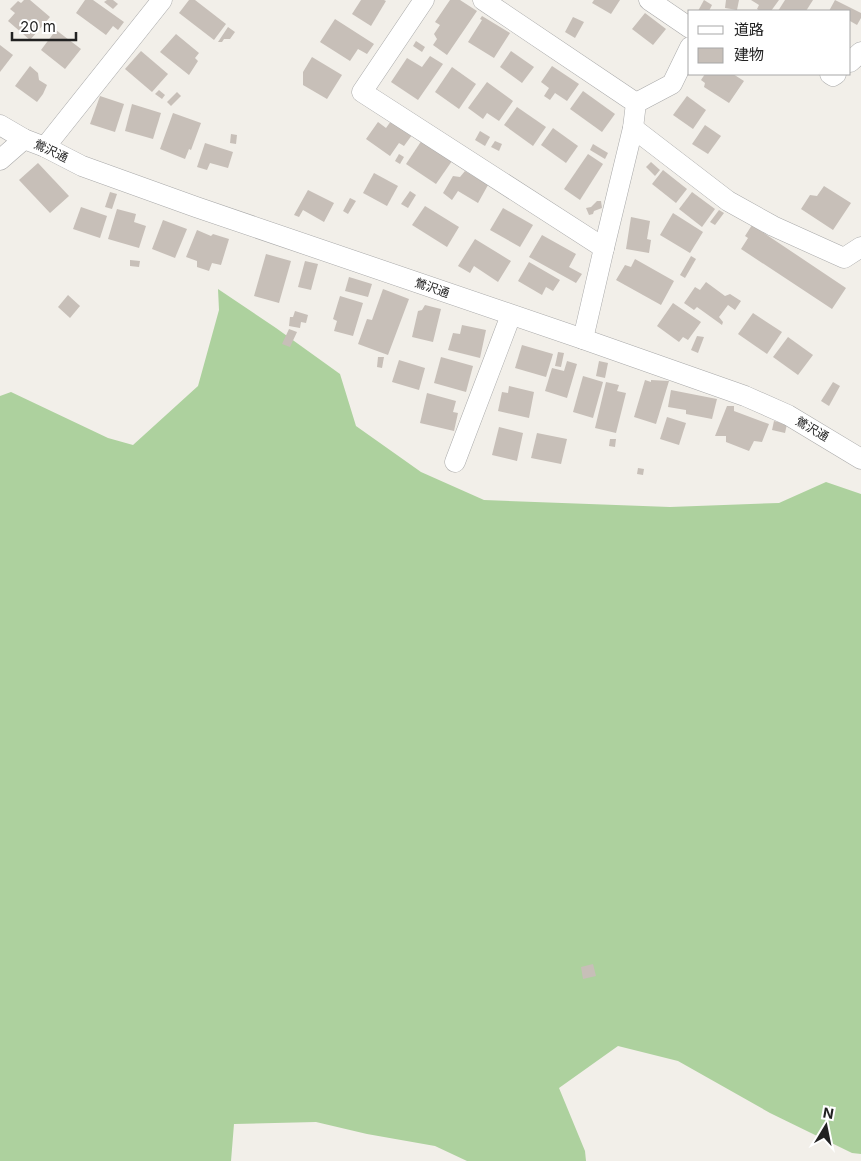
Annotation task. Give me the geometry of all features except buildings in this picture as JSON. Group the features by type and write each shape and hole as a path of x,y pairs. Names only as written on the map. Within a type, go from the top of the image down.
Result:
{"street":[{"path":"45,147 162,0"},
{"path":"424,0 362,92 604,248"},
{"path":"483,0 636,103"},
{"path":"649,0 688,27"},
{"path":"851,61 861,52"},
{"path":"636,103 672,84 688,53"},
{"path":"583,339 633,128 636,103"},
{"name":"鶯沢通","path":"0,125 24,139 100,173 745,396 788,415 861,459"},
{"path":"633,128 728,201 773,226 844,258 861,247"},
{"path":"0,160 24,139"},
{"path":"455,462 511,315"}],"green space":[{"path":"218,289 340,374 356,426 421,472 484,500 670,507 779,503 826,482 861,494 861,1154 852,1153 770,1113 678,1061 618,1046 559,1088 585,1151 586,1161 467,1161 435,1146 367,1134 316,1122 234,1124 231,1161 0,1161 0,396 11,392 108,438 133,445 198,386 219,310"}]}
